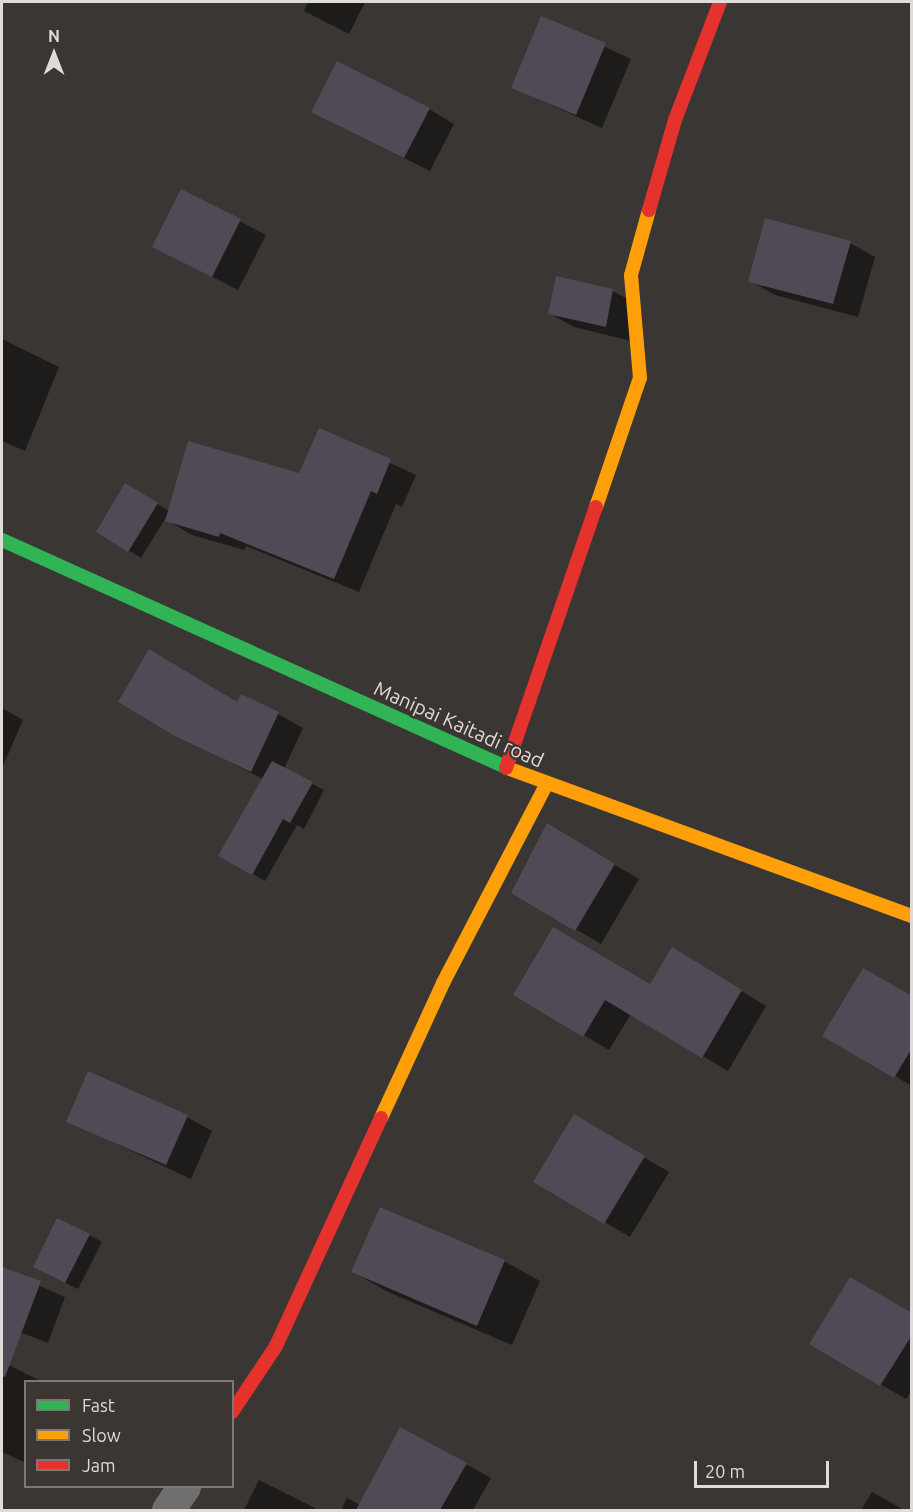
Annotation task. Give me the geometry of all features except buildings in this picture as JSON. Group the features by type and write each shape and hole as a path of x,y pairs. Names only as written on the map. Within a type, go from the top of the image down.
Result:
{"street":[{"path":"506,768 640,378 631,275 675,120 720,2"},
{"name":"Manipai Kaitadi road","path":"2,540 506,768 912,916"},
{"path":"234,1409 276,1346 443,983 547,783"},
{"path":"168,1510 183,1488"}],"traffic: fast":[{"path":"2,540 510,769"}],"traffic: slow":[{"path":"596,507 640,378 631,275 649,210"},
{"path":"510,769 912,916"},
{"path":"381,1118 443,983 547,783"}],"traffic: jam":[{"path":"649,210 675,120 720,2"},
{"path":"506,768 596,507"},
{"path":"234,1409 276,1346 381,1118"}]}
